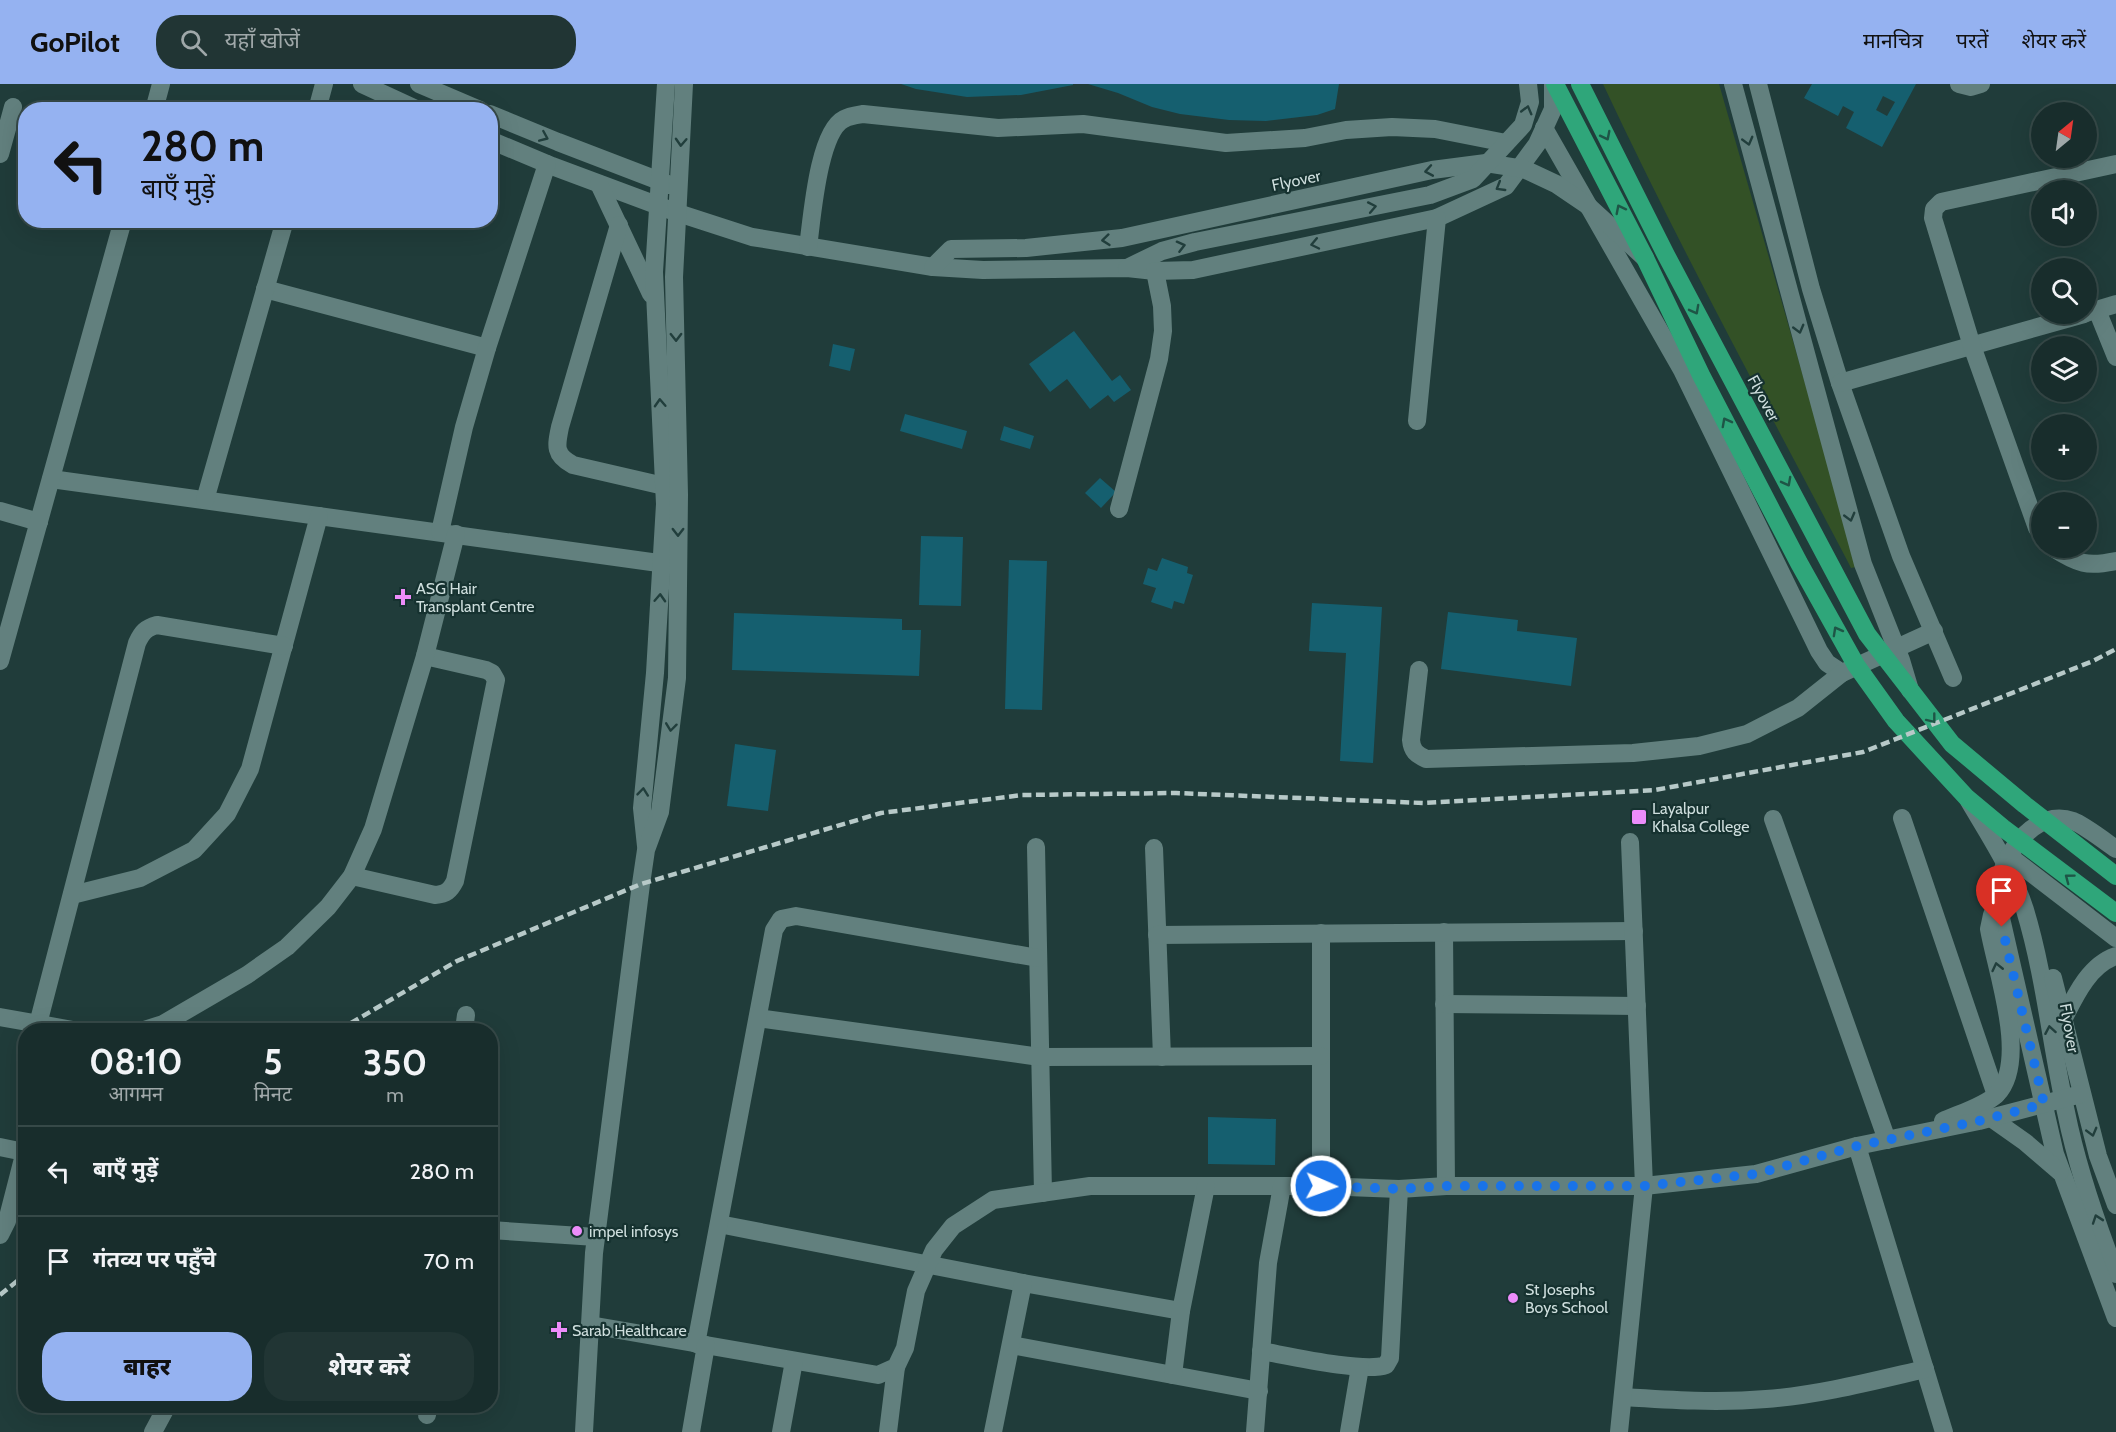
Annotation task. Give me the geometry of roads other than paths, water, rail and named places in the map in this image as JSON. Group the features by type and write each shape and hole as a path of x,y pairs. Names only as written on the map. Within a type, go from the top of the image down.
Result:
{"highway":[{"name":"Flyover","path":"1554,84 1645,258 1701,375 1799,564 1856,665 1896,721 1967,798 2116,913"},
{"name":"Flyover","path":"1580,84 1666,255 1867,634 1952,744 2116,876"}],"street":[{"path":"156,102 161,84"},
{"path":"319,102 324,84"},
{"path":"362,84 401,102"},
{"path":"419,84 443,89 466,102"},
{"path":"666,84 654,272 670,564"},
{"path":"584,1432 596,1238 646,850 642,808 655,673 670,564 674,277 684,84"},
{"path":"1126,268 1162,251 1195,242 1430,195 1473,179 1522,125 1530,102 1528,84"},
{"path":"498,143 658,206 753,237 933,267 983,270 1126,268 1155,271 1193,270 1437,218 1506,186 1538,144 1552,109 1554,84"},
{"name":"Flyover","path":"1733,84 1863,564 1901,660 1910,690"},
{"path":"1758,84 1811,289 1840,384 1901,556 1953,678"},
{"path":"1959,84 1971,87 1981,84"},
{"path":"0,154 13,107"},
{"path":"808,247 814,197 830,134 843,119 862,114 998,128 1083,124 1226,143 1305,138 1346,130 1392,127 1435,129 1506,143"},
{"path":"498,117 679,188"},
{"path":"1544,128 1682,370 1819,651 1827,663 1842,673"},
{"name":"Flyover","path":"933,267 951,249 1026,248 1122,238 1432,170 1486,163 1524,169 1556,184 1587,205 1645,258"},
{"path":"165,1023 247,975 287,947 328,907 352,876 373,829 425,656 448,533 464,427 487,348 547,164"},
{"path":"2031,511 1972,346 1933,218 1934,209 1941,202 2116,164"},
{"path":"599,184 655,304"},
{"path":"1417,421 1437,218"},
{"path":"619,225 560,427 557,440 558,452 564,460 573,465 664,486"},
{"path":"0,661 121,228"},
{"path":"205,500 283,228"},
{"path":"1119,509 1162,340 1162,306 1155,271"},
{"path":"266,289 487,348"},
{"path":"2097,310 2116,304"},
{"path":"1840,384 2048,324"},
{"path":"2096,324 2116,357"},
{"path":"51,479 670,564"},
{"path":"0,511 39,522"},
{"path":"72,895 140,878 194,850 227,814 250,769 319,516"},
{"path":"2068,558 2094,566 2116,561"},
{"path":"50,1023 72,895 140,635 147,628 157,625 284,646"},
{"path":"1419,670 1411,740 1412,749 1416,755 1426,759 1633,753 1699,746 1747,734 1798,708 1842,673 1934,631"},
{"path":"352,876 435,895 445,894 451,890 455,881 496,680 492,673 486,670 425,656"},
{"name":"Flyover","path":"1967,798 2001,856 2025,908 2038,958 2066,1114 2081,1171 2116,1274"},
{"path":"1902,818 1996,1095"},
{"path":"1773,819 1887,1140"},
{"path":"2116,849 2073,821 2051,819 2028,830 2009,856 1998,882 2002,927 2055,1154 2116,1318"},
{"path":"1619,1432 1644,1186 1630,842"},
{"path":"1036,848 1043,1193"},
{"path":"1154,848 1162,1057"},
{"path":"2009,856 2116,938"},
{"path":"2009,856 2032,899 2098,1156 2116,1205"},
{"path":"1911,1135 1977,1106 1996,1095 2005,1082 2010,1065 2010,1029 1989,929 1999,900"},
{"path":"691,1432 701,1344 719,1224 774,930 781,919 796,916 1038,958"},
{"path":"1157,935 1634,931"},
{"path":"1444,932 1446,1186"},
{"path":"1321,933 1321,1186"},
{"path":"2063,1020 2084,981 2096,969 2116,956"},
{"path":"1444,1004 1637,1006"},
{"path":"0,1017 29,1023"},
{"path":"758,1018 1040,1057 1321,1056"},
{"path":"888,1432 896,1367 906,1348 916,1291 934,1250 953,1226 993,1200 1090,1186 1321,1186 1399,1189 1446,1186 1644,1186 1756,1174 1857,1146 1991,1118 2081,1094"},
{"path":"1991,1118 2042,1155 2063,1176"},
{"path":"1857,1146 1944,1432"},
{"path":"0,1148 18,1149"},
{"path":"0,1235 7,1221 18,1177"},
{"path":"1173,1375 1181,1311 1206,1186"},
{"path":"1255,1432 1268,1263 1282,1186"},
{"path":"1262,1351 1360,1367 1379,1368 1386,1365 1390,1358 1399,1189"},
{"path":"719,1224 1181,1311"},
{"path":"498,1231 596,1238"},
{"path":"993,1432 1023,1283"},
{"path":"590,1325 878,1375 896,1367"},
{"path":"1011,1345 1259,1391"},
{"path":"781,1432 794,1361"},
{"path":"1349,1432 1360,1367"},
{"path":"1623,1397 1688,1401 1766,1399 1838,1389 1925,1370"},
{"path":"153,1432 163,1413"}],"railway":[{"path":"351,1023 457,961 641,884 881,813 1022,795 1176,793 1423,803 1655,790 1863,752 2093,661 2116,649"},
{"path":"0,1295 18,1280"}],"place":[{"name":"ASG Hair Transplant Centre","path":"403,597"},
{"name":"Layalpur Khalsa College","path":"1639,817"},
{"name":"impel infosys","path":"577,1231"},
{"name":"St Josephs Boys School","path":"1513,1298"},
{"name":"Sarab Healthcare","path":"559,1330"}]}
